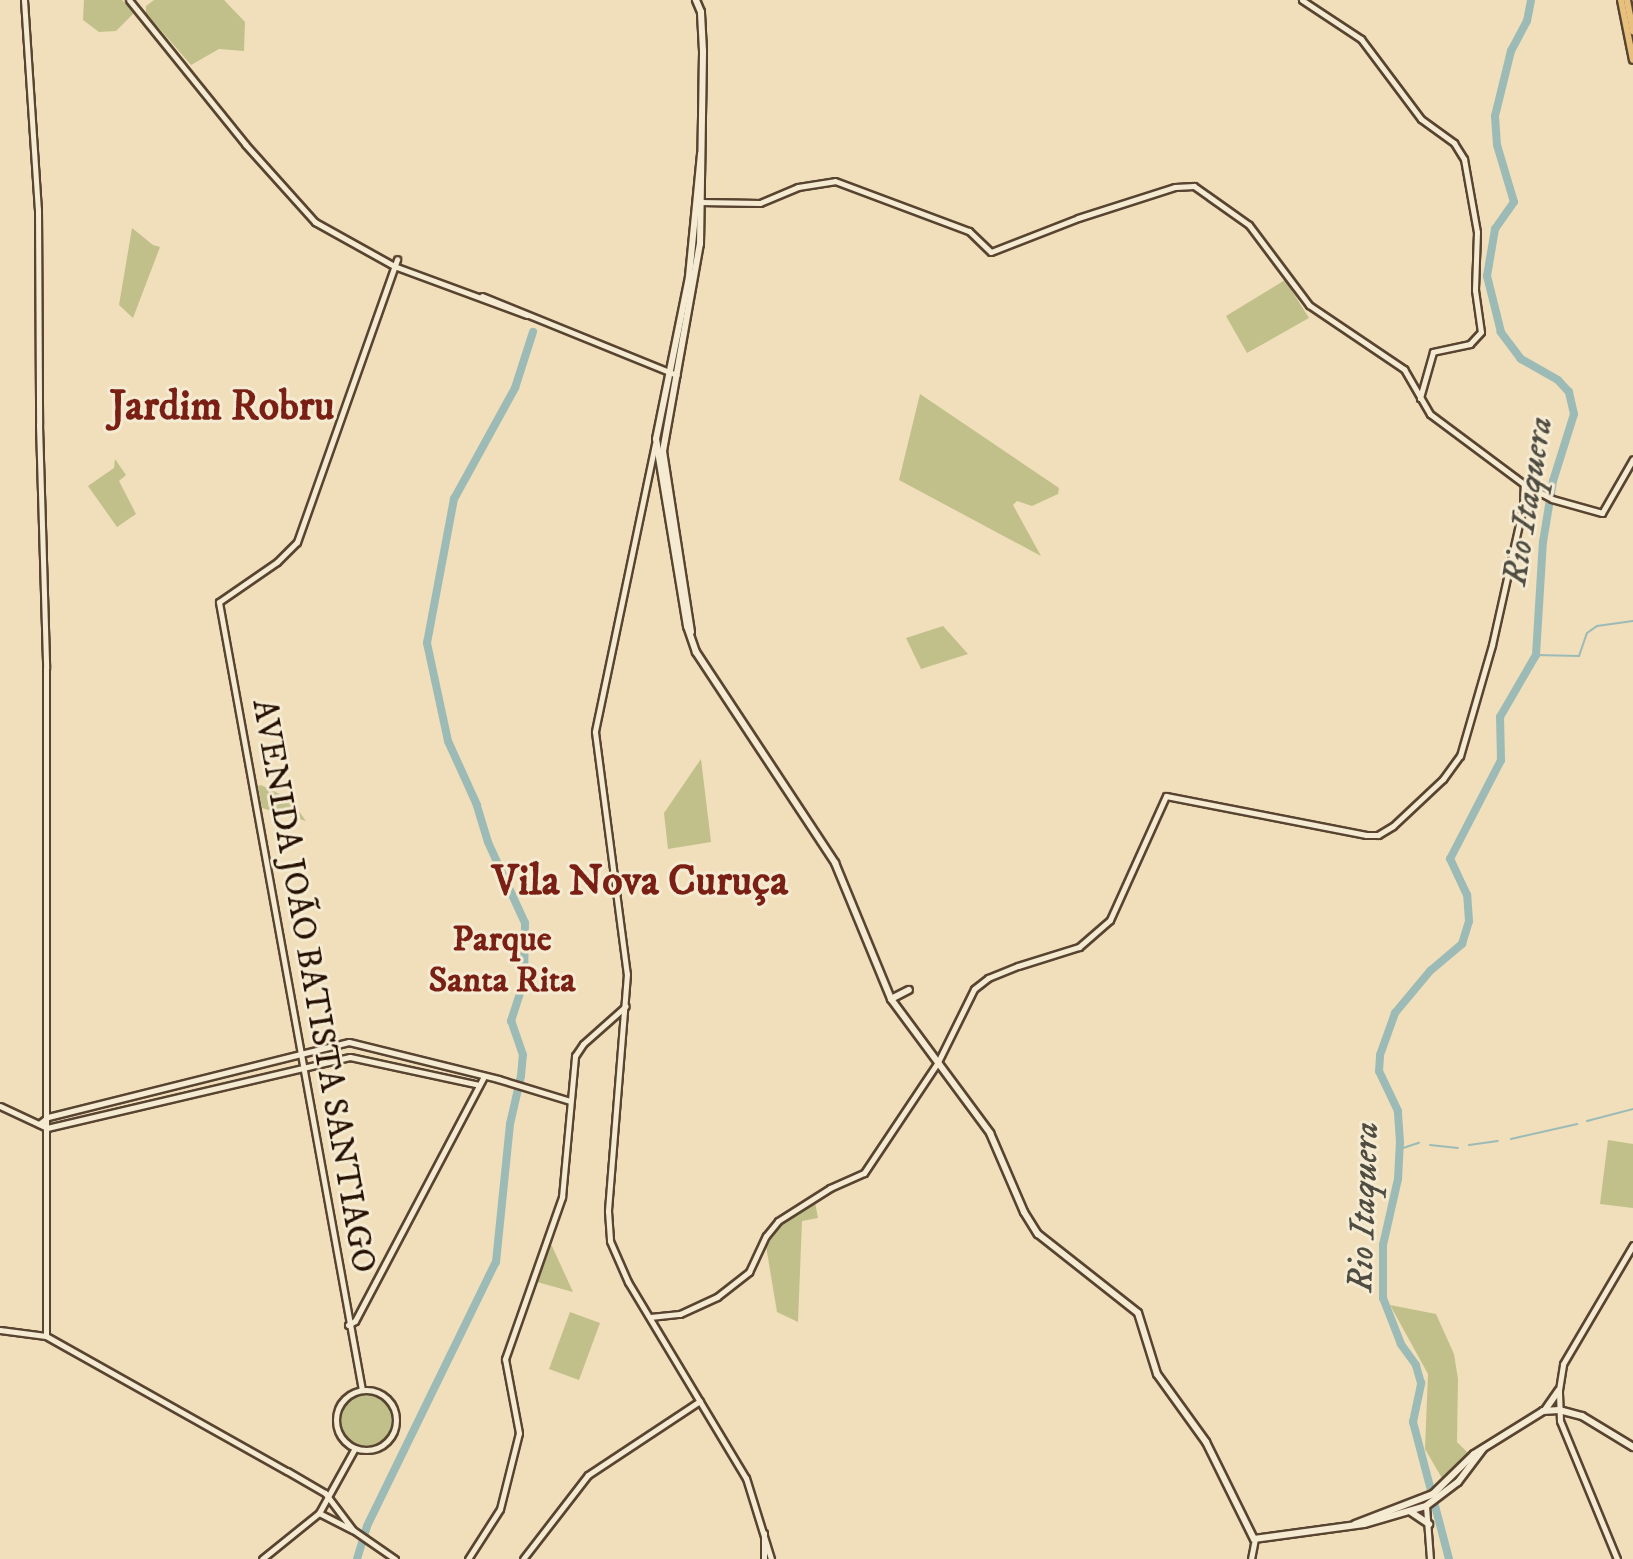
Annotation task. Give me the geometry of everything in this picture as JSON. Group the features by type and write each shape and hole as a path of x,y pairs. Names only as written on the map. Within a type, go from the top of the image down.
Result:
{"main road":[{"path":"662,471 663,442 699,201 702,22 696,0"},
{"path":"1621,0 1633,60"},
{"path":"1627,0 1633,31"},
{"path":"673,374 656,439 696,652 835,863 891,999 990,1133 1024,1212 1038,1234 1141,1318 1157,1374 1206,1442 1255,1539 1355,1524 1408,1512 1445,1490 1483,1449 1543,1411 1559,1390"},
{"path":"891,999 909,990"},
{"path":"1543,1411 1559,1410 1590,1419 1633,1447"},
{"path":"1355,1524 1428,1501"},
{"path":"1408,1512 1421,1515 1429,1524"}],"street":[{"path":"24,0 38,209 39,438 47,749 46,1336"},
{"path":"129,0 305,214 396,263 476,296 498,300 527,315 673,374"},
{"path":"1303,1 1361,39 1421,119 1459,147 1464,159 1477,232 1475,290 1481,332 1470,344 1433,352 1419,399"},
{"path":"699,201 760,203 798,187 835,181 974,234 991,252 1078,218 1188,185 1200,189 1249,225 1309,305 1408,373 1419,399 1430,414 1524,484 1552,499 1604,512 1633,459"},
{"name":"AVENIDA JOÃO BATISTA SANTIAGO","path":"362,1390 219,602 292,549 396,263"},
{"path":"656,439 595,732 627,974 627,1006 608,1221 614,1256 746,1478 771,1559"},
{"path":"649,476 662,471"},
{"path":"650,1317 680,1314 717,1297 749,1272 766,1236 778,1221 830,1188 864,1173 938,1062 967,1001 979,984 1018,966 1079,947 1103,928 1166,796 1378,835 1393,826 1443,779 1460,756 1492,645 1524,509 1524,484"},
{"path":"1524,509 1541,494"},
{"path":"468,1559 500,1509 519,1433 505,1359 562,1197 577,1051 627,1006"},
{"path":"39,1124 48,1117 349,1042 526,1086 570,1101"},
{"path":"0,1106 47,1128 350,1057 479,1085"},
{"path":"348,1325 355,1321 484,1076"},
{"path":"1617,1559 1560,1421 1559,1390 1563,1364 1633,1245"},
{"path":"0,1330 46,1336 330,1497 354,1531"},
{"path":"352,1393 358,1378"},
{"path":"362,1390 373,1391 388,1399 396,1421 386,1443 371,1450 355,1448 339,1434 336,1420 341,1403 352,1393 362,1390"},
{"path":"523,1559 588,1475 700,1401"},
{"path":"262,1559 319,1513 355,1448"},
{"path":"1428,1501 1430,1559"},
{"path":"324,1507 347,1523"},
{"path":"319,1513 354,1531 395,1559"},
{"path":"764,1532 764,1559"},
{"path":"1251,1559 1255,1539"}],"shaded area":[{"path":"84,0 122,0 134,13 116,31 99,32 83,20"},
{"path":"154,0 224,0 245,22 244,51 219,49 191,65 146,13 146,6"},
{"path":"132,228 160,247 133,318 119,305"},
{"path":"1285,280 1309,318 1247,353 1226,316"},
{"path":"920,394 1059,488 1058,494 1032,506 1017,501 1013,505 1041,556 899,480"},
{"path":"115,459 126,475 119,481 136,514 117,527 88,486 114,468"},
{"path":"943,626 968,654 921,669 906,638"},
{"path":"701,759 711,842 668,849 664,813"},
{"path":"258,786 290,799 306,821 262,808"},
{"path":"1608,1140 1633,1144 1633,1208 1600,1204"},
{"path":"815,1202 818,1218 802,1221 798,1322 777,1312 766,1246 786,1220"},
{"path":"552,1246 573,1292 537,1282"},
{"path":"1390,1305 1436,1314 1454,1354 1458,1379 1457,1442 1469,1454 1443,1480 1425,1449 1428,1374"},
{"path":"570,1312 600,1323 579,1380 549,1369"},
{"path":"366,1394 384,1402 392,1420 384,1438 366,1446 348,1438 340,1420 348,1402"}],"waterway":[{"name":"Rio Itaquera","path":"1449,1559 1413,1422 1421,1383 1416,1365 1401,1344 1383,1298 1383,1245 1398,1179 1400,1142 1398,1111 1379,1071 1380,1055 1395,1013 1430,971 1462,944 1469,921 1467,895 1450,859 1501,760 1500,717 1536,655 1543,542 1553,481 1574,414 1569,392 1558,380 1521,359 1501,332 1487,276 1495,229 1514,202 1497,145 1495,116 1511,51 1527,21 1531,0"},
{"path":"357,1559 367,1526 496,1262 510,1124 523,1055 511,1021 524,981 525,923 488,842 477,805 448,741 427,643 454,499 515,388 533,332"},
{"path":"1536,655 1579,656 1587,633 1597,626 1633,621"},
{"path":"1587,1121 1633,1109"},
{"path":"1511,1139 1577,1124"},
{"path":"1469,1145 1498,1141"},
{"path":"1400,1149 1419,1143"},
{"path":"1430,1145 1458,1148"}],"district":[{"name":"Jardim Robru","path":"222,407"},
{"name":"Vila Nova Curuça","path":"640,882"},
{"name":"Parque Santa Rita","path":"502,960"}]}
